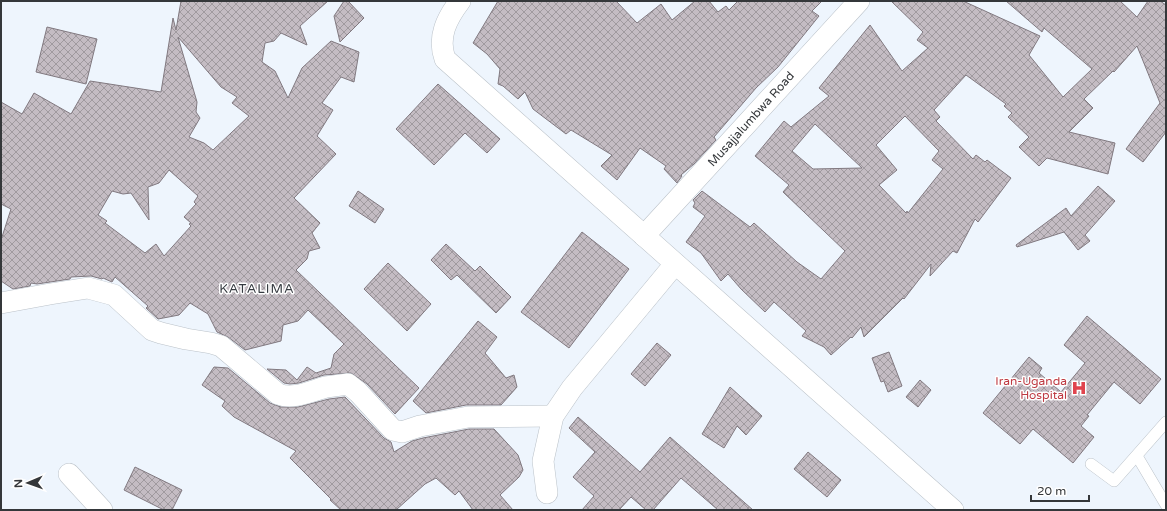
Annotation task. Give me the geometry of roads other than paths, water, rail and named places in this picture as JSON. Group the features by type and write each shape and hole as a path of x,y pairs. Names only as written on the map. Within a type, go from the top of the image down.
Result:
{"street":[{"path":"460,1 447,20 443,32 442,43 444,59 953,510"},
{"name":"Musajjalumbwa Road","path":"644,236 859,1"},
{"path":"547,493 543,461 553,416 572,388 675,264"},
{"path":"1,303 88,288 114,294 152,330 221,346 278,394 292,396 328,387 348,384 358,392 393,430 402,432 420,426 468,417 553,416"},
{"path":"69,474 102,510"}],"lane":[{"path":"1091,464 1114,481 1166,422"},
{"path":"1137,456 1166,504"}],"place":[{"name":"Iran-Uganda Hospital","path":"1079,388"}],"district":[{"name":"KATALIMA","path":"257,289"}]}
